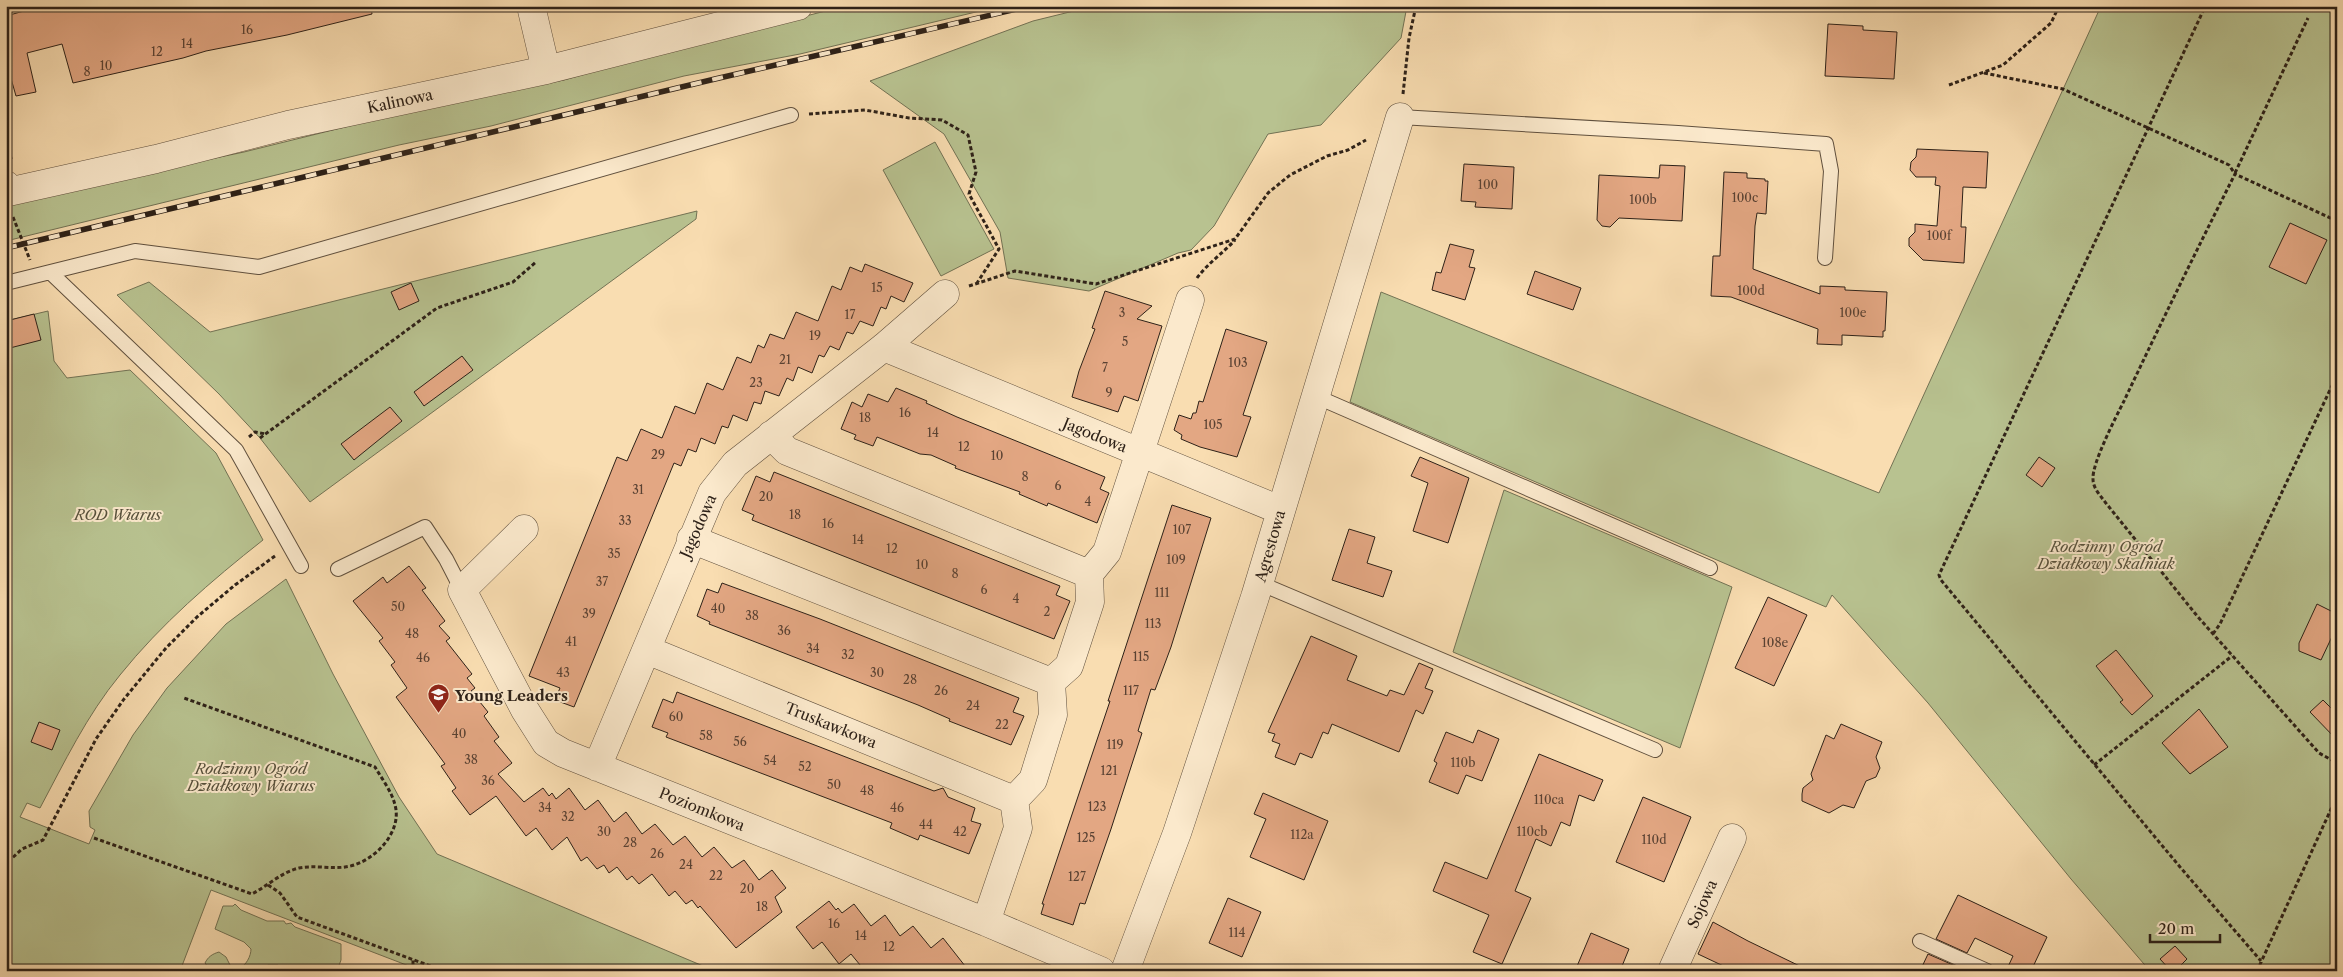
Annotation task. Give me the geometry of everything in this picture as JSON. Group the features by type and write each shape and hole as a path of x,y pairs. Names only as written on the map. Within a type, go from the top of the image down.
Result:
{"street":[{"path":"531,6 546,70"},
{"name":"Kalinowa","path":"6,185 8,192 156,159 288,125 546,70 798,6"},
{"name":"Agrestowa","path":"1125,971 1177,833 1259,583 1400,117"},
{"name":"Jagodowa","path":"597,767 712,493 735,464 884,348 944,294"},
{"name":"Jagodowa","path":"1141,453 1190,300"},
{"name":"Jagodowa","path":"884,348 1280,510"},
{"path":"771,435 787,451 1089,574"},
{"path":"1051,682 1068,666 1090,602 1089,574 1107,552 1141,453"},
{"path":"462,590 524,529"},
{"path":"691,540 1051,682"},
{"name":"Poziomkowa","path":"462,590 525,710 546,743 562,753 986,922 1101,971"},
{"name":"Truskawkowa","path":"647,650 1014,800"},
{"path":"986,922 1018,828 1014,800 1033,780 1053,715 1051,682"},
{"name":"Sojowa","path":"1672,971 1732,838"}],"lane":[{"path":"6,283 136,251 259,267 791,115"},
{"path":"1400,117 1678,133 1826,144 1831,171 1825,258"},
{"path":"50,273 236,450 301,566"},
{"path":"1315,396 1710,568"},
{"path":"338,569 425,527 462,590"},
{"path":"1259,583 1655,750"},
{"path":"1920,941 1987,971"}],"path":[{"path":"1400,117 1409,38 1416,6"},
{"path":"1949,85 2003,65 2051,24 2059,6"},
{"path":"2204,9 1939,575 1941,580 2094,765 2262,961"},
{"path":"2308,18 2235,174 2175,292 2117,414 2092,478 2096,490 2105,502 2213,634 2319,753 2337,764"},
{"path":"1984,73 2063,89 2229,165 2235,174 2337,221"},
{"path":"791,115 865,110 909,118 942,120 968,135 976,172 969,194 999,250 977,284"},
{"path":"1190,300 1192,286 1203,269 1215,260 1235,239 1268,193 1290,175 1327,156 1348,150 1365,140 1392,144"},
{"path":"13,216 14,224 20,232 28,256"},
{"path":"944,294 1015,271 1096,284 1235,239"},
{"path":"260,438 437,308 513,282 536,262"},
{"path":"2213,634 2220,624 2337,375"},
{"path":"254,432 266,434"},
{"path":"6,868 8,862 22,849 43,840 96,739 124,698 166,648 227,592 289,545"},
{"path":"2094,765 2232,656"},
{"path":"94,838 252,894 289,871 301,868 347,867 371,857 385,844 393,829 397,815 395,804 376,767 184,698"},
{"path":"2257,971 2337,796"},
{"path":"268,885 280,893 297,917 444,971"},
{"path":"413,959 413,971"}],"green space":[{"path":"845,6 1001,6 800,54 684,76 491,126 399,145 6,241 6,202 244,152 454,100 564,80 634,60"},
{"path":"1094,6 1407,6 1401,38 1321,125 1268,134 1214,226 1191,250 1178,253 1089,291 1008,278 1000,232 944,134 870,81 1033,21"},
{"name":"Rodzinny Ogród Działkowy Skalniak","path":"2101,6 2337,6 2337,971 2150,971 2071,879 1928,703 1832,595 1826,607 1350,402 1381,292 1879,493"},
{"path":"935,142 994,249 941,276 883,170"},
{"path":"697,211 696,219 310,502 260,438 219,394 117,295 149,282 210,332"},
{"path":"48,311 54,361 67,378 130,370 216,453 263,540 187,604 136,656 97,706 40,808 27,803 20,817 89,844 95,830 90,827 89,811 133,735 167,688 226,624 286,579 333,674 399,797 437,854 715,971 422,971 211,890 180,971 6,971 6,321"},
{"path":"1504,490 1732,587 1680,748 1453,652"},
{"path":"235,904 241,910 267,921 291,923 295,927 341,944 341,960 337,971 280,971 278,965 268,965 259,971 211,971 205,963 214,954 219,952 226,957 231,967 239,968 246,963 250,955 251,949 244,942 215,929 223,906 233,906"}],"building":[{"path":"42,6 371,6 372,14 73,83 62,44 27,53 36,92 16,96 6,61 6,16"},
{"path":"1828,24 1863,26 1863,30 1897,32 1894,79 1825,76"},
{"path":"1917,149 1988,152 1986,188 1963,187 1961,227 1966,227 1964,263 1923,260 1909,246 1909,238 1915,232 1915,224 1937,226 1940,186 1935,185 1936,177 1916,177 1910,170 1911,162 1916,157"},
{"path":"1464,164 1514,167 1512,209 1475,207 1476,202 1461,201"},
{"path":"1660,165 1685,166 1682,221 1619,218 1610,227 1602,226 1597,220 1599,175 1659,178"},
{"path":"1724,172 1747,173 1747,178 1765,179 1765,181 1768,181 1766,214 1757,213 1753,269 1820,294 1820,286 1845,287 1845,290 1887,292 1883,337 1842,335 1842,345 1817,344 1818,329 1731,297 1711,296 1713,256 1720,256"},
{"path":"2290,223 2327,240 2306,284 2269,267"},
{"path":"1450,244 1474,250 1469,267 1475,268 1465,300 1432,290 1436,272 1441,273"},
{"path":"865,264 913,283 904,302 891,296 886,309 881,307 873,326 860,321 853,334 847,332 839,350 830,346 824,357 819,355 812,373 798,367 793,381 787,378 779,396 765,391 761,404 754,402 747,421 733,415 728,428 722,426 715,444 701,438 696,452 688,449 681,466 674,463 574,707 555,700 560,688 529,676 617,457 627,461 641,429 662,438 675,406 695,414 707,383 723,390 737,357 751,363 758,345 764,348 770,334 784,339 796,312 818,321 832,286 841,290 850,267 862,272"},
{"path":"1535,271 1581,288 1573,310 1527,294"},
{"path":"411,283 419,301 399,310 391,292"},
{"path":"1105,291 1152,306 1137,319 1162,326 1138,401 1124,396 1118,412 1072,397 1079,371 1095,329 1092,328"},
{"path":"34,314 41,340 6,349 6,321"},
{"path":"1226,329 1267,342 1243,415 1251,417 1237,457 1200,447 1181,439 1182,435 1174,430 1179,415 1191,419 1193,413 1196,413 1199,401 1203,402"},
{"path":"462,356 473,370 424,406 414,392"},
{"path":"896,388 927,401 926,403 957,417 1105,477 1100,489 1109,493 1097,523 1048,503 1047,506 1019,494 1020,492 955,468 956,466 931,455 920,454 877,437 873,446 854,439 856,435 841,429 852,402 862,407 868,394 888,402"},
{"path":"390,407 402,421 354,460 341,444"},
{"path":"1420,457 1469,478 1448,543 1413,531 1428,483 1411,476"},
{"path":"2039,457 2055,468 2042,487 2026,475"},
{"path":"774,472 1060,586 1056,595 1070,601 1054,639 752,520 754,515 742,510 756,476 770,482"},
{"path":"1172,505 1211,518 1171,647 1155,690 1151,689 1138,731 1142,733 1111,829 1085,904 1080,903 1073,925 1041,914 1044,904 1042,904 1110,701 1108,701"},
{"path":"1349,529 1375,537 1367,563 1392,571 1383,597 1332,580"},
{"path":"409,566 426,588 422,590 445,621 439,626 450,638 446,641 472,674 467,678 475,688 471,691 488,712 484,716 499,737 494,741 512,763 498,774 524,802 543,788 549,796 552,793 556,799 569,788 585,810 598,800 614,822 626,812 642,834 655,824 673,845 685,836 702,857 714,847 732,868 744,860 759,880 772,870 786,888 775,897 782,912 736,948 700,906 698,908 692,900 686,904 675,891 669,896 652,874 639,884 632,876 627,880 617,867 609,873 604,865 597,869 587,857 581,861 567,837 552,850 536,828 526,836 496,796 470,815 452,791 456,788 441,766 445,764 396,697 407,688 391,665 395,662 379,641 383,638 353,601 383,577 387,583"},
{"path":"722,583 820,619 1019,698 1013,712 1024,716 1011,745 949,721 950,719 918,705 709,624 710,622 697,616 707,589 718,593"},
{"path":"1768,597 1807,615 1774,686 1735,668"},
{"path":"2317,604 2337,614 2337,626 2321,660 2299,651 2299,643"},
{"path":"1311,636 1357,656 1347,680 1387,696 1390,690 1404,695 1419,663 1433,669 1425,688 1433,691 1423,714 1416,710 1399,752 1332,724 1328,734 1323,732 1312,758 1300,753 1295,765 1275,757 1280,744 1272,741 1275,734 1268,732"},
{"path":"2116,650 2153,696 2132,715 2120,702 2123,700 2096,666"},
{"path":"677,692 934,791 943,788 948,797 975,808 971,821 981,824 969,854 920,835 918,840 890,828 892,823 666,737 668,733 652,727 663,699 673,703"},
{"path":"2323,700 2337,714 2337,740 2310,712"},
{"path":"2199,709 2228,747 2190,774 2162,743"},
{"path":"39,722 60,730 52,750 31,742"},
{"path":"1841,724 1882,742 1876,757 1880,768 1876,777 1866,781 1854,808 1843,805 1829,813 1802,801 1802,794 1803,788 1813,780 1811,774 1826,735 1834,739"},
{"path":"1478,730 1499,739 1482,781 1466,775 1458,794 1429,782 1437,763 1434,761 1446,732 1473,743"},
{"path":"1539,754 1603,780 1594,801 1579,795 1570,826 1561,822 1551,846 1536,839 1515,891 1531,898 1502,964 1473,952 1489,915 1433,891 1445,862 1487,879"},
{"path":"1263,793 1328,821 1304,880 1250,857 1266,819 1254,814"},
{"path":"1643,797 1691,817 1664,882 1616,862"},
{"path":"1958,895 2047,937 2031,971 2006,971 2013,956 1975,938 1967,953 1936,939"},
{"path":"1228,898 1261,912 1242,957 1209,943"},
{"path":"829,901 836,910 838,908 842,913 854,904 871,926 885,915 900,936 913,926 931,948 943,938 969,971 865,971 851,954 839,964 822,942 813,949 796,927"},
{"path":"1713,922 1810,971 1734,971 1698,954"},
{"path":"1591,933 1629,949 1620,971 1575,971"},
{"path":"2175,946 2187,959 2175,971 2171,971 2160,959"},
{"path":"1928,954 1960,968 1959,971 1920,971"}],"railway":[{"path":"6,248 1030,6"}],"place":[{"name":"Young Leaders","path":"439,714"}],"park label":[{"name":"ROD Wiarus","path":"118,514"},
{"name":"Rodzinny Ogród Działkowy Wiarus","path":"251,776"}]}
